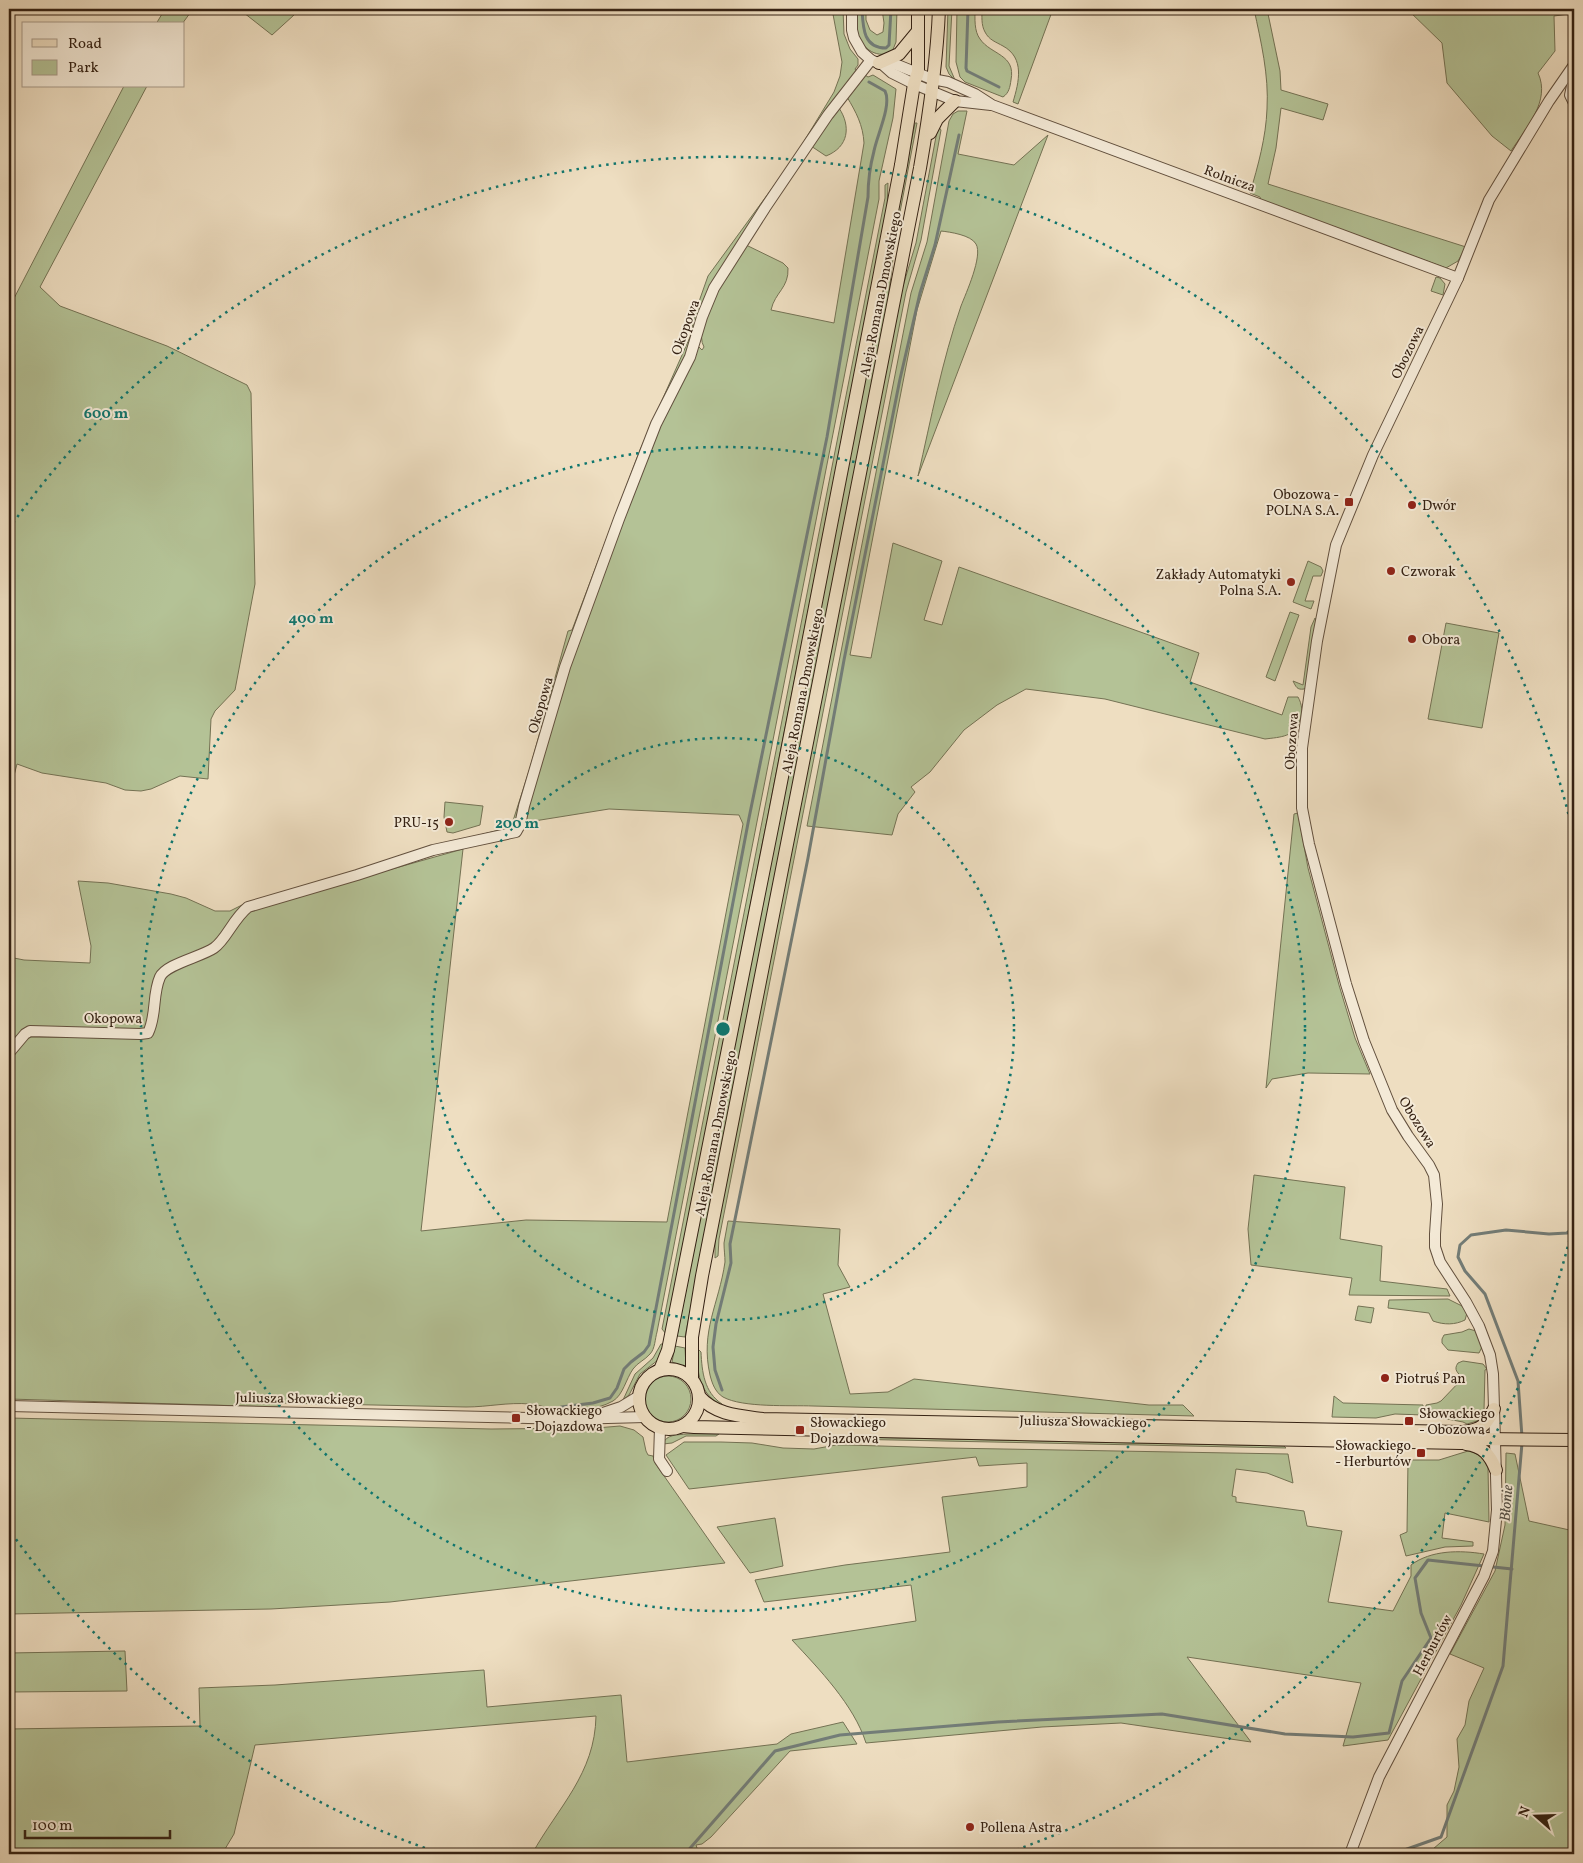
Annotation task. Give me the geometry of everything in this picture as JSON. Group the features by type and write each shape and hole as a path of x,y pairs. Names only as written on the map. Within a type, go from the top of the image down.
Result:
{"main road":[{"name":"Aleja Romana Dmowskiego","path":"660,1370 668,1350 902,165 916,78 918,9"},
{"name":"Aleja Romana Dmowskiego","path":"692,1379 692,1337 702,1276 923,149 932,85 939,9"},
{"path":"878,63 899,54 918,31"},
{"path":"923,149 937,118 955,101"},
{"path":"669,1368 678,1370 692,1379 697,1387 699,1396 696,1414 684,1426 668,1430 651,1424 644,1417 638,1396 646,1379 652,1373 669,1368"},
{"name":"Juliusza Słowackiego","path":"699,1396 714,1409 738,1416 763,1419 1574,1440"},
{"path":"1461,1438 1481,1427 1489,1419 1494,1409"},
{"name":"Juliusza Słowackiego","path":"684,1426 959,1434 1461,1438"},
{"path":"1461,1438 1484,1450 1491,1457 1496,1470"}],"street":[{"path":"852,9 854,38 862,52 878,63"},
{"name":"Rolnicza","path":"878,63 895,64 916,78 932,85 955,101 992,105"},
{"name":"Okopowa","path":"9,1052 30,1030 148,1033 151,1026 155,992 161,974 174,966 215,948 238,915 248,907 357,875 433,850 516,832 520,825 524,806 574,642 639,465 656,424 690,358 702,317 714,288 764,208 828,115 878,63"},
{"path":"1573,71 1570,95 1574,103"},
{"name":"Obozowa","path":"1495,1439 1493,1374 1485,1339 1466,1302 1440,1262 1436,1247 1434,1234 1437,1204 1434,1175 1430,1165 1408,1136 1392,1110 1364,1042 1346,984 1309,844 1302,808 1302,748 1317,641 1336,545 1373,455 1458,278 1489,200 1548,102 1573,71"},
{"name":"Rolnicza","path":"932,85 961,87 992,105 1458,278"},
{"name":"Juliusza Słowackiego","path":"588,1418 621,1407 638,1396"},
{"name":"Juliusza Słowackiego","path":"9,1406 470,1417 644,1417"},
{"path":"660,1428 659,1458 666,1471"},
{"name":"Herburtów","path":"1350,1854 1379,1777 1488,1564 1496,1534 1495,1439"}],"green space":[{"path":"165,9 193,9 183,22 157,22"},
{"path":"239,9 295,9 294,15 272,35"},
{"path":"832,9 843,9 844,34 850,49 858,59 858,65 855,69 857,72 765,202 695,333 626,495 516,828 464,839 511,827 530,768 568,631 572,630 640,450 690,337 696,310 708,276 792,161 834,92 840,76 842,62"},
{"path":"857,9 866,9 866,20 870,30 877,35 883,32 882,9 897,9 896,42 892,52 886,54 874,53 864,46 858,35"},
{"path":"948,9 952,9 949,66 955,80 949,74 946,67"},
{"path":"957,9 975,9 978,36 990,49 1010,65 1012,71 1010,85 1008,92 1003,97 965,82 960,77 956,62"},
{"path":"982,9 1053,9 1018,104 1013,102 1018,79 1015,57 1010,51 987,35 982,23"},
{"path":"1254,9 1267,9 1280,71 1281,90 1328,104 1323,120 1281,108 1276,148 1268,184 1466,247 1458,261 1446,268 1261,200 1260,197 1250,193 1263,141 1267,96 1264,59"},
{"path":"1407,9 1574,9 1574,46 1569,14 1554,16 1555,51 1538,73 1541,83 1539,104 1530,124 1511,151 1492,136 1447,83 1442,43"},
{"path":"865,75 868,77 873,75 896,89 893,118 879,181 879,199 652,1352 633,1369 622,1391 613,1401 598,1407 582,1410 547,1408 535,1404 466,1407 282,1403 279,1407 9,1399 9,1058 15,1054 28,1037 145,1038 145,1030 31,1027 9,1046 9,957 24,960 90,963 91,946 78,881 108,883 171,894 186,898 215,911 230,911 246,903 282,900 463,849 421,1231 526,1220 667,1222 743,824 739,815 609,809 528,822 525,815 565,679 644,462 697,345 702,350 704,347 701,337 708,310 744,244 783,263 788,268 788,275 784,285 775,299 771,310 834,323 864,143 858,119 847,97"},
{"path":"123,88 146,88 40,287 60,306 167,346 247,385 251,393 255,584 235,690 215,711 211,719 208,779 180,776 151,789 141,791 125,790 106,783 42,773 17,764 9,795 9,308"},
{"path":"839,108 845,122 846,135 839,147 826,156 811,146"},
{"path":"958,111 967,111 958,154 1014,165 1048,135 918,476 948,348 973,275 978,250 976,244 970,238 960,234 941,231 917,310 850,655 871,658 893,543 942,561 924,620 942,625 959,567 1199,653 1190,682 1282,715 1288,697 1298,697 1302,708 1301,717 1298,726 1291,733 1282,737 1265,739 1105,699 1026,689 997,705 964,730 930,772 911,787 915,792 898,814 892,835 807,826 911,293 927,242 949,121 953,114"},
{"path":"915,123 917,123 896,233 888,301 685,1337 677,1336"},
{"path":"938,126 941,130 921,240 906,292 719,1239 718,1256 715,1258 715,1239 900,296 916,243"},
{"path":"888,183 887,209 666,1334 662,1329 885,198 885,185"},
{"path":"1436,277 1440,278 1445,284 1443,295 1431,291"},
{"path":"1308,561 1321,567 1323,571 1321,576 1313,576 1305,601 1314,601 1311,609 1293,602"},
{"path":"1290,612 1299,615 1275,681 1266,677"},
{"path":"1315,618 1307,686 1304,689 1300,689 1293,681 1303,685 1311,627"},
{"path":"1446,623 1499,633 1482,728 1428,719"},
{"path":"445,802 483,806 480,825 453,833 447,832 444,817"},
{"path":"1298,813 1308,868 1339,985 1355,1038 1370,1074 1308,1073 1272,1079 1266,1088 1294,814"},
{"path":"1254,1175 1345,1187 1340,1239 1382,1246 1380,1281 1447,1289 1450,1296 1349,1295 1352,1278 1251,1265 1248,1229"},
{"path":"728,1221 840,1229 838,1265 850,1287 823,1294 850,1394 888,1392 914,1379 1149,1405 1183,1405 1194,1416 767,1405 732,1401 720,1395 713,1384 707,1345 725,1262 724,1243"},
{"path":"1448,1299 1462,1306 1467,1313 1465,1320 1453,1324 1441,1323 1433,1321 1429,1313 1388,1308 1389,1300"},
{"path":"1358,1306 1374,1308 1371,1323 1355,1320"},
{"path":"1469,1329 1476,1331 1482,1347 1479,1353 1448,1350 1442,1343 1444,1335"},
{"path":"661,1344 664,1344 658,1360 640,1374 629,1395 623,1400 635,1374 653,1358"},
{"path":"675,1346 685,1348 686,1367 672,1362"},
{"path":"697,1348 701,1352 703,1374 708,1388 722,1406 714,1401 704,1389 699,1374"},
{"path":"1463,1361 1483,1364 1487,1369 1485,1370 1484,1410 1477,1421 1467,1424 1426,1415 1426,1405 1441,1401 1463,1378 1456,1368 1458,1363"},
{"path":"668,1376 681,1380 687,1386 691,1399 687,1412 681,1418 668,1422 655,1418 649,1412 645,1399 649,1386 655,1380"},
{"path":"1334,1396 1343,1403 1423,1405 1423,1415 1395,1414 1376,1418 1332,1417"},
{"path":"9,1418 491,1429 620,1426 634,1430 643,1437 648,1455 653,1456 655,1463 725,1563 390,1602 271,1609 9,1614"},
{"path":"687,1434 719,1434 716,1436 686,1436 672,1443 663,1444 667,1438"},
{"path":"847,1437 1284,1446 1286,1448 845,1439"},
{"path":"684,1442 752,1443 783,1448 814,1449 848,1445 1288,1454 1293,1483 1267,1473 1236,1469 1232,1496 1236,1497 1236,1502 1304,1511 1307,1526 1342,1531 1328,1602 1393,1611 1411,1576 1411,1565 1427,1556 1446,1552 1484,1554 1461,1605 1388,1740 1343,1746 1361,1683 1187,1657 1251,1742 1121,1723 1042,1727 866,1743 853,1715 835,1688 792,1640 916,1621 911,1585 764,1602 755,1580 845,1565 950,1552 942,1497 1027,1487 1027,1463 979,1466 976,1457 689,1489 666,1455"},
{"path":"1468,1451 1480,1456 1488,1467 1489,1522 1445,1513 1442,1538 1473,1542 1473,1546 1445,1547 1406,1556 1400,1535 1407,1532 1408,1460 1439,1460"},
{"path":"1506,1453 1515,1454 1529,1521 1574,1531 1574,1854 1385,1854 1433,1849 1447,1837 1447,1805 1454,1791 1459,1767 1457,1739 1465,1725 1469,1701 1484,1668 1450,1654 1495,1571 1505,1525"},
{"path":"775,1518 783,1566 750,1573 717,1527"},
{"path":"125,1651 127,1691 9,1692 9,1653"},
{"path":"484,1670 487,1707 621,1695 627,1762 777,1744 791,1734 843,1722 857,1744 790,1751 711,1837 702,1844 696,1845 699,1854 532,1854 582,1773 594,1737 596,1716 255,1745 234,1834 222,1854 9,1854 9,1729 200,1726 199,1688 275,1685"},
{"path":"1364,1849 1385,1854 1361,1854"}],"waterway":[{"path":"862,9 864,29 869,40 878,47 886,48 889,45 891,9"},
{"path":"968,9 967,71 999,87"},
{"path":"561,1407 593,1403 610,1398 617,1388 624,1369 644,1352 649,1345 749,818 827,437 868,197 871,162 887,104 885,91 869,82"},
{"path":"722,1390 715,1370 713,1347 716,1324 731,1263 730,1244 808,858 844,660 900,379 920,293 935,245 959,135"},
{"name":"Błonie","path":"1574,1029 1569,1046 1574,1078"},
{"name":"Błonie","path":"1522,1437 1518,1381 1485,1294 1465,1271 1458,1257 1460,1245 1471,1235 1506,1230 1549,1234 1567,1233 1574,1227"},
{"path":"558,1428 593,1427"},
{"name":"Błonie","path":"1393,1854 1441,1837 1503,1666 1522,1443"},
{"path":"685,1854 775,1751 840,1735 998,1722 1162,1714 1285,1734 1353,1737 1389,1733 1402,1681 1431,1638 1421,1613 1415,1578 1428,1560 1512,1569"}],"place":[{"name":"Obozowa - POLNA S.A.","path":"1349,502"},
{"name":"Dwór","path":"1412,505"},
{"name":"Czworak","path":"1391,571"},
{"name":"Zakłady Automatyki Polna S.A.","path":"1291,582"},
{"name":"Obora","path":"1412,639"},
{"name":"PRU-15","path":"449,822"},
{"name":"Piotruś Pan","path":"1385,1378"},
{"name":"Słowackiego - Dojazdowa","path":"516,1418"},
{"name":"Słowackiego - Obozowa","path":"1409,1421"},
{"name":"Słowackiego Dojazdowa","path":"800,1430"},
{"name":"Słowackiego - Herburtów","path":"1421,1453"},
{"name":"Pollena Astra","path":"970,1827"}]}
